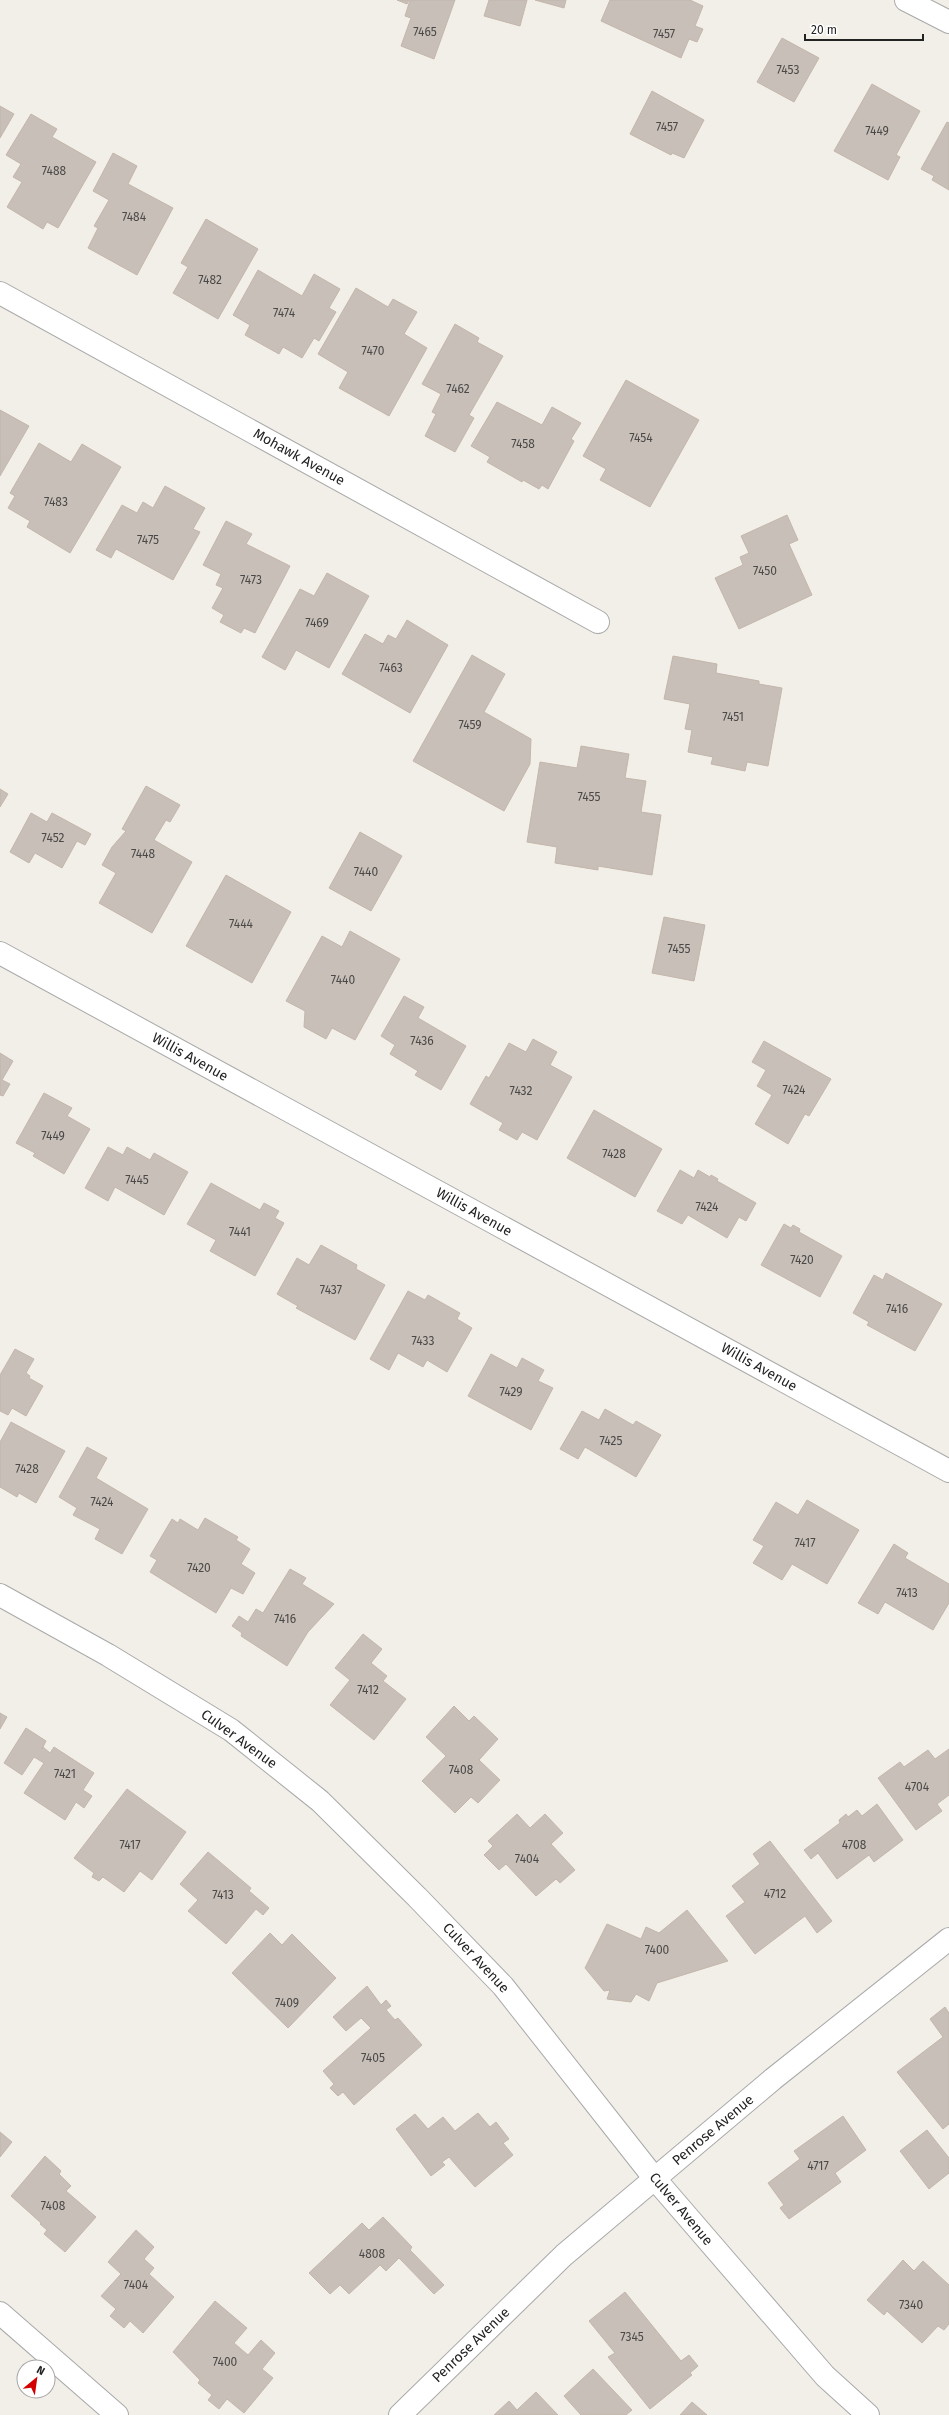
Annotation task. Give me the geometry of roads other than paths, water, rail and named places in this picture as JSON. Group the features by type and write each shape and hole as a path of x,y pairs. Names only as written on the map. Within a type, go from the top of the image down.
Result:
{"street":[{"path":"906,0 949,22"},
{"name":"Mohawk Avenue","path":"0,293 598,622"},
{"name":"Willis Avenue","path":"0,953 949,1471"},
{"name":"Culver Avenue","path":"0,1595 108,1655 231,1730 320,1801 504,1986 655,2178 825,2376 868,2415"},
{"name":"Penrose Avenue","path":"400,2415 564,2255 779,2074 949,1939"},
{"path":"0,2313 116,2415"}]}
